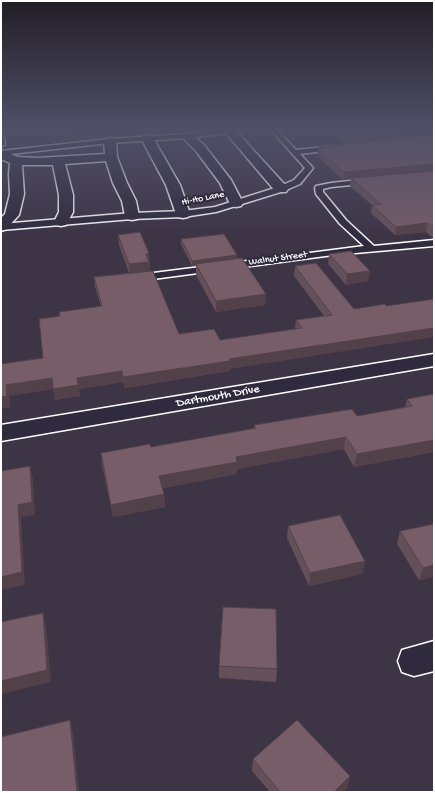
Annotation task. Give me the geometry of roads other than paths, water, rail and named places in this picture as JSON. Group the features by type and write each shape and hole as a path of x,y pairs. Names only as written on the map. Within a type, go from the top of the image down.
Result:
{"street":[{"path":"1,226 12,215 18,194 15,174 16,166"},
{"path":"59,166 66,195 66,212 61,222"},
{"path":"114,166 120,183 129,201 132,216"},
{"path":"163,166 173,184 183,214"},
{"path":"213,166 226,183 236,203"},
{"path":"260,166 281,189"},
{"name":"Dartmouth Drive","path":"1,433 434,360"}],"lane":[{"name":"Hi-Ho Lane","path":"1,226 208,211 281,189 296,182 309,168 307,166"},
{"path":"371,248 343,222 319,192 319,188 331,185 376,180"},
{"name":"Walnut Street","path":"130,279 371,248 402,247 434,243"}]}
